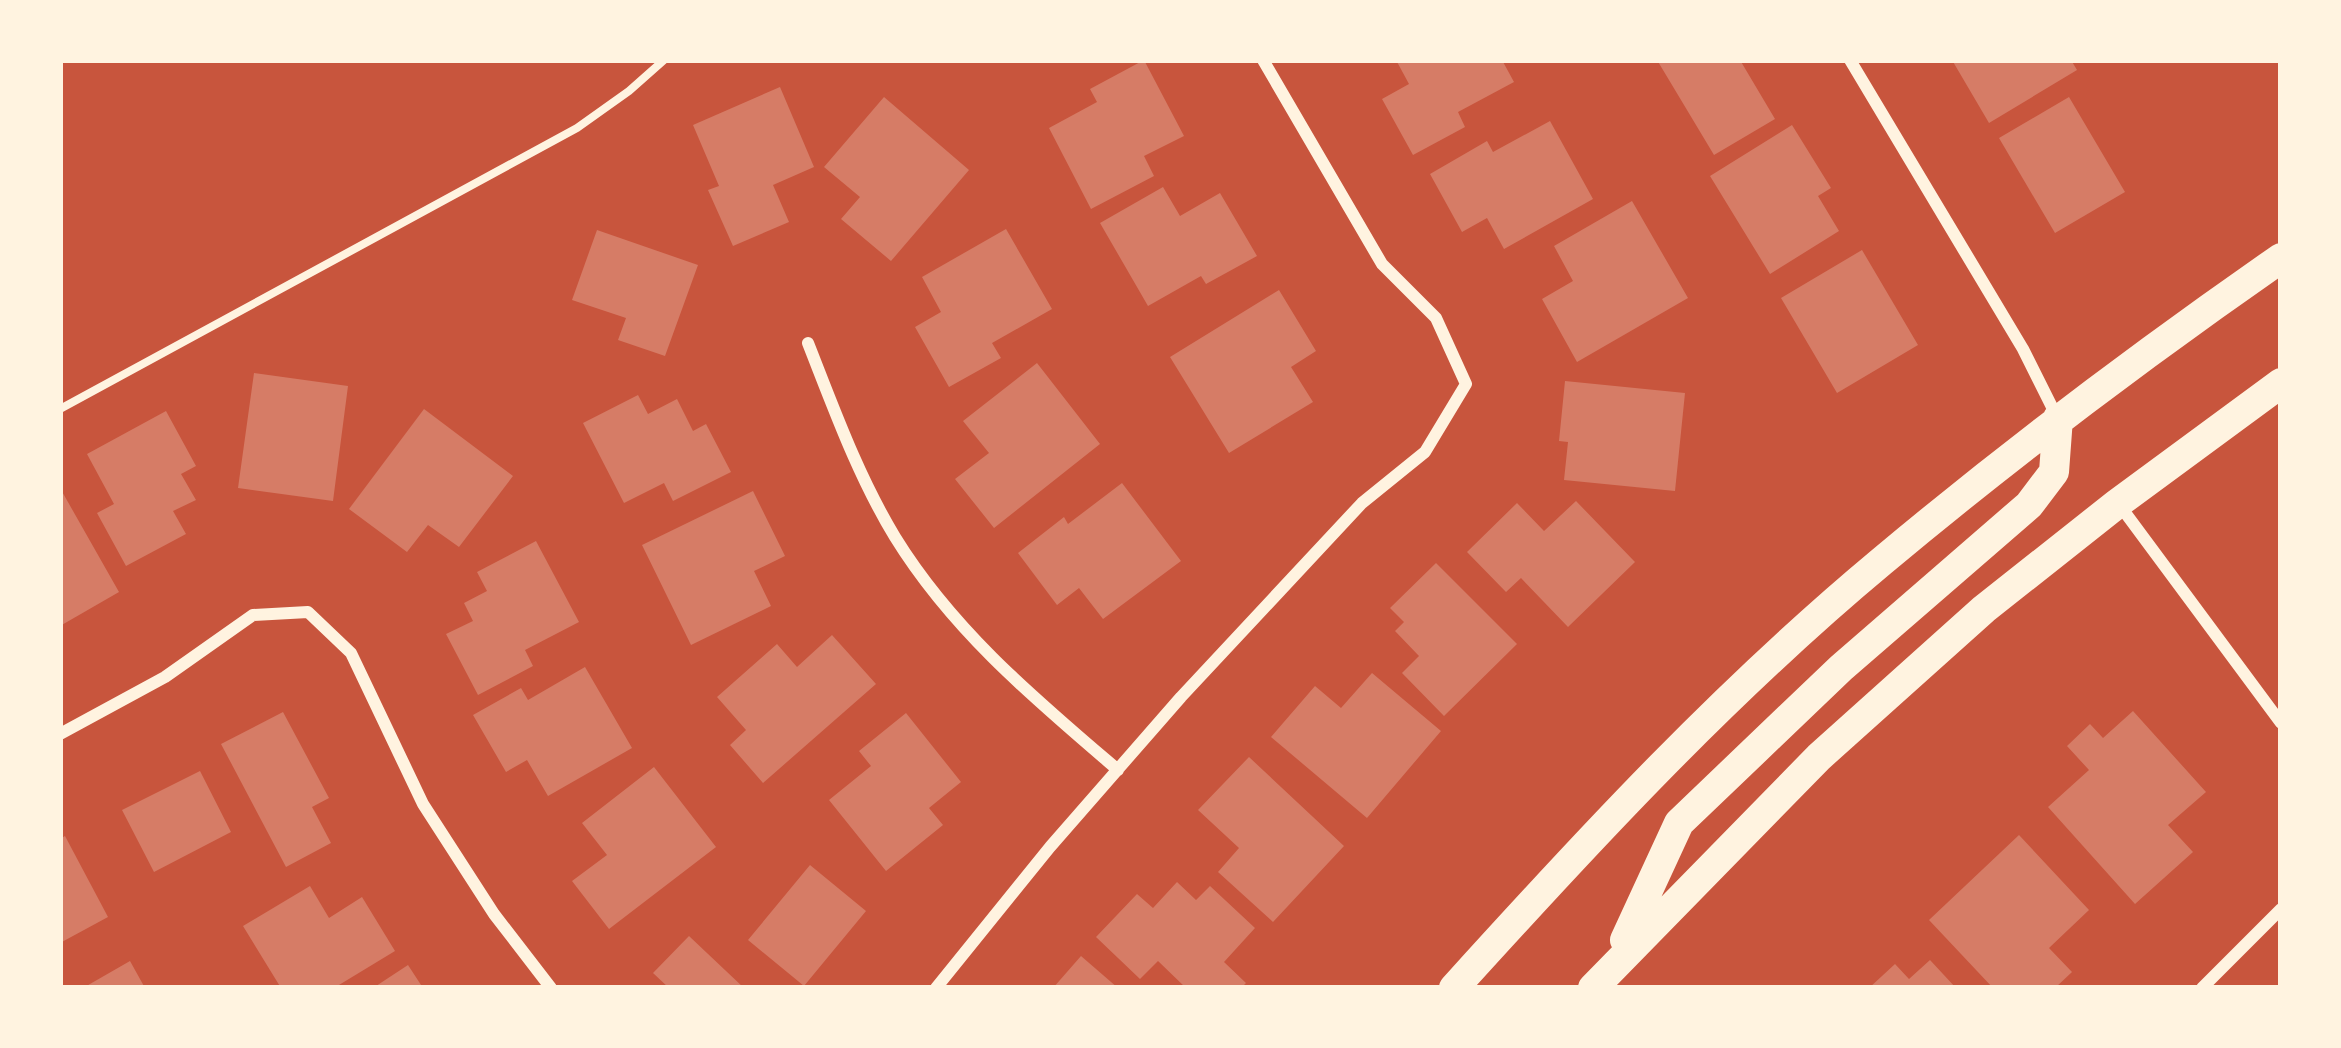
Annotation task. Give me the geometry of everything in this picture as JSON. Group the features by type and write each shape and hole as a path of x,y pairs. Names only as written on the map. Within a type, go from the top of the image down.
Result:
{"main road":[{"path":"1454,988 1604,823 1756,674 1880,563 2058,418 2281,257"},
{"path":"1593,988 1819,757 1984,609 2281,383"},
{"path":"1615,962 1679,823 1840,668 2029,505 2054,472 2058,418"}],"street":[{"path":"936,988 1118,770 1362,502 1425,452 1466,384 1436,318 1382,264 1263,60"},
{"path":"1850,60 2024,350 2058,418"},
{"path":"808,343 857,465 895,537 939,599 984,652 1118,770"},
{"path":"2118,503 2281,723"},
{"path":"60,734 165,677 253,615 308,612 351,653 423,804 494,914 551,988"},
{"path":"2202,988 2281,909"}],"path":[{"path":"60,409 577,128 629,92 664,60"}],"building":[{"path":"1144,60 1184,136 1144,156 1154,176 1091,209 1049,128 1097,102 1090,89"},
{"path":"1396,60 1502,60 1514,82 1458,112 1465,127 1413,155 1382,99 1409,84"},
{"path":"1657,60 1740,60 1775,119 1714,155"},
{"path":"1952,60 2071,60 2077,70 1989,123"},
{"path":"780,87 814,167 773,185 789,222 733,246 708,190 719,186 693,125"},
{"path":"884,97 969,170 891,261 841,219 860,197 824,167"},
{"path":"2069,97 2125,192 2055,233 1999,138"},
{"path":"1550,121 1593,199 1504,249 1487,218 1462,232 1430,174 1487,141 1493,152"},
{"path":"1792,125 1831,188 1818,196 1839,231 1770,274 1710,176"},
{"path":"1163,187 1180,216 1220,193 1257,256 1206,284 1201,276 1148,306 1100,223"},
{"path":"1632,201 1688,298 1577,362 1542,299 1573,281 1554,246"},
{"path":"1006,229 1052,309 992,343 1001,358 949,387 915,327 941,312 922,277"},
{"path":"597,230 698,265 665,356 618,340 626,318 572,300"},
{"path":"1862,250 1918,345 1837,393 1781,298"},
{"path":"1279,290 1316,351 1291,367 1313,402 1229,453 1170,357"},
{"path":"1037,363 1100,444 994,528 955,479 989,453 963,421"},
{"path":"254,373 348,386 333,501 238,488"},
{"path":"1565,381 1685,393 1675,491 1564,480 1568,442 1559,441"},
{"path":"638,395 648,414 677,399 693,431 706,424 731,472 673,501 664,483 624,503 583,423"},
{"path":"424,409 513,476 459,547 428,525 407,552 349,509"},
{"path":"166,411 196,466 181,474 196,500 173,511 186,534 126,566 97,513 114,504 87,454"},
{"path":"1122,483 1181,561 1103,619 1079,588 1057,605 1018,553 1064,517 1068,524"},
{"path":"60,488 119,592 60,626"},
{"path":"753,491 785,556 754,571 771,606 691,645 642,545"},
{"path":"1576,501 1635,562 1568,627 1521,578 1506,592 1467,552 1517,503 1544,531"},
{"path":"536,541 579,622 525,650 533,666 478,695 446,634 473,621 464,603 487,591 477,572"},
{"path":"1436,563 1517,644 1444,716 1402,673 1419,656 1395,631 1404,622 1390,608"},
{"path":"832,635 876,684 763,783 730,745 746,730 717,697 777,644 797,667"},
{"path":"585,667 632,748 548,796 527,760 506,772 473,715 521,688 528,700"},
{"path":"1372,673 1441,731 1367,818 1271,737 1315,686 1341,708"},
{"path":"2133,711 2206,792 2168,825 2193,852 2135,904 2048,807 2089,770 2067,746 2090,724 2103,738"},
{"path":"283,712 329,798 312,807 331,843 286,867 221,744"},
{"path":"906,713 961,782 929,808 943,825 886,871 829,800 871,766 859,751"},
{"path":"1249,757 1344,846 1273,922 1218,872 1239,848 1198,810"},
{"path":"654,767 716,847 609,929 572,881 607,855 582,823"},
{"path":"200,771 231,832 154,872 122,810"},
{"path":"2019,835 2089,910 2049,948 2072,972 2055,988 1993,988 1929,920"},
{"path":"65,836 108,917 60,943 60,839"},
{"path":"810,865 866,911 804,986 748,940"},
{"path":"1177,882 1196,900 1210,886 1255,928 1224,962 1246,983 1241,988 1186,988 1158,961 1140,979 1096,937 1137,894 1153,908"},
{"path":"310,886 329,918 362,897 395,951 334,988 281,988 243,926"},
{"path":"689,936 744,988 669,988 653,973"},
{"path":"1081,956 1118,988 1053,988"},
{"path":"1930,960 1956,988 1869,988 1895,964 1909,979"},
{"path":"130,961 145,988 83,988"},
{"path":"408,965 423,988 373,988"}]}
